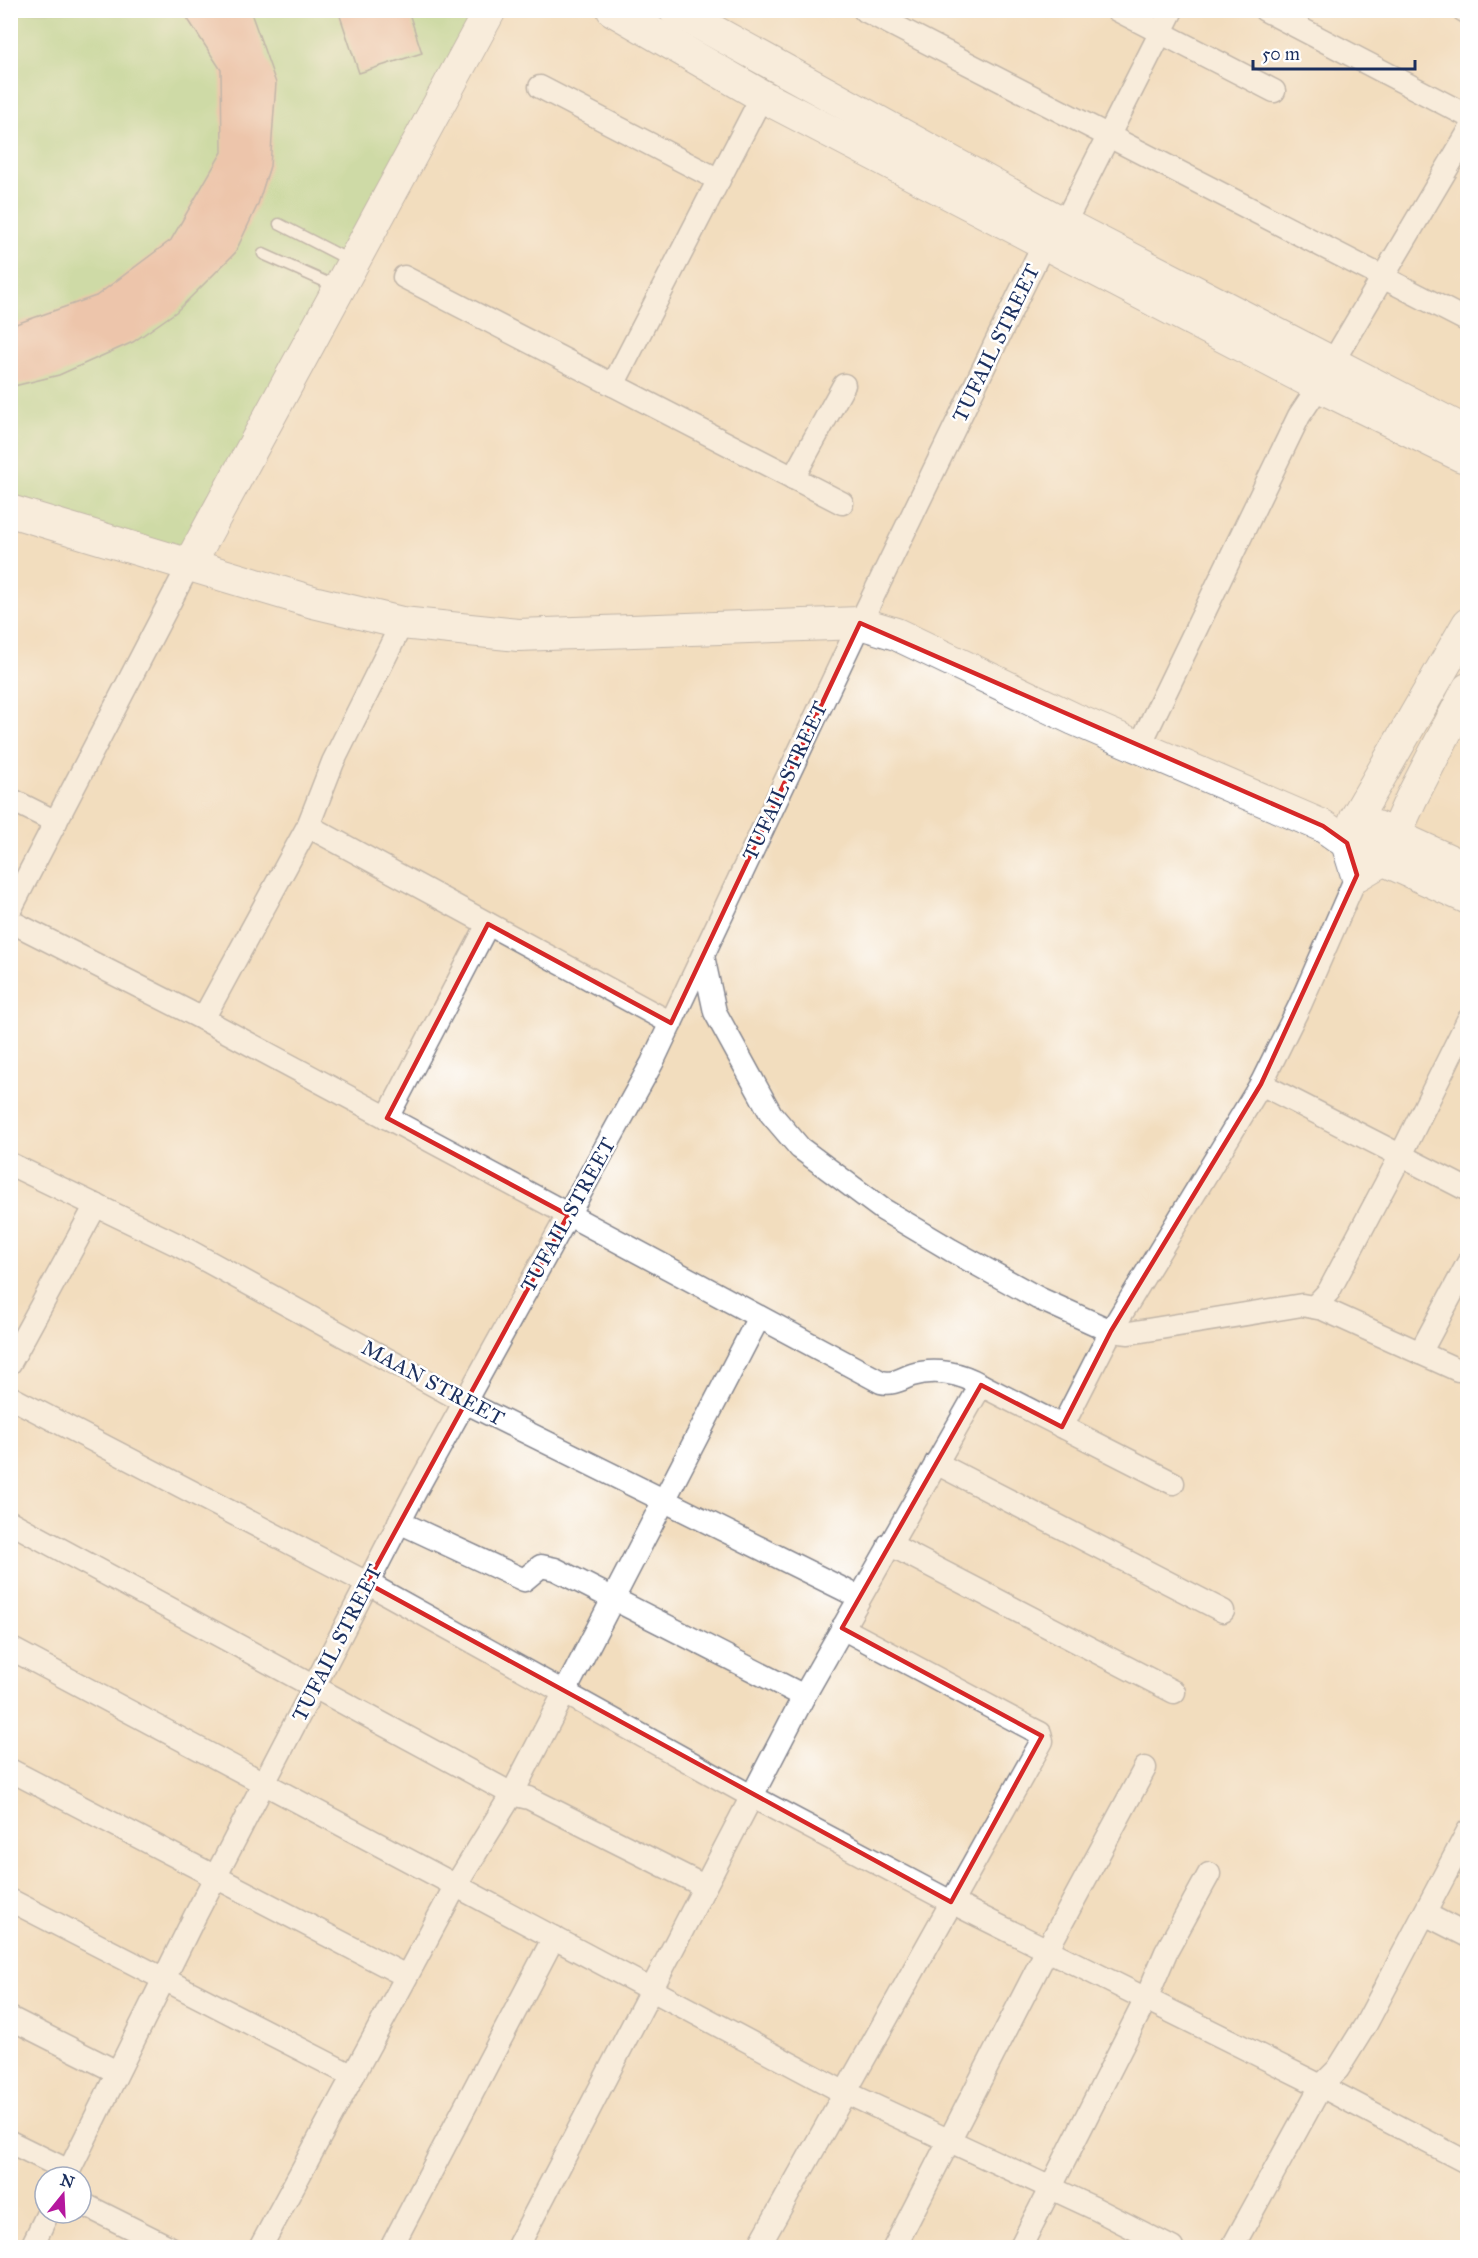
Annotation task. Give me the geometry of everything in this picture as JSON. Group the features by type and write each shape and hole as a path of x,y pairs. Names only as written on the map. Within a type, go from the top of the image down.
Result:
{"street":[{"path":"10,910 189,565 490,10"},
{"path":"613,10 762,96 1055,232"},
{"path":"675,10 1055,232 1326,375 1462,456 1467,456"},
{"path":"864,10 1467,321"},
{"path":"1116,10 1274,91"},
{"name":"TUFAIL STREET","path":"71,2165 215,1877 399,1522 652,1063 860,622 1055,232 1110,136 1172,10"},
{"path":"1265,10 1467,116"},
{"path":"1463,10 1467,13"},
{"path":"540,87 719,180"},
{"path":"614,385 762,96"},
{"path":"1139,747 1299,416 1326,375 1467,132"},
{"path":"404,277 842,503"},
{"path":"1326,375 1467,433"},
{"path":"793,478 844,385"},
{"path":"10,511 314,602 402,623 518,635 860,622 896,634 1074,719 1139,747 1389,847 1467,869"},
{"path":"202,1019 308,826 333,762 402,623"},
{"path":"1357,875 1342,829 1467,624"},
{"path":"1062,1427 1110,1331 1261,1084 1300,1005 1357,875 1389,847 1467,689"},
{"path":"10,799 56,822"},
{"path":"308,826 671,1023"},
{"path":"1389,847 1467,898"},
{"path":"10,921 202,1019 881,1382 890,1384 916,1374 938,1372 964,1377 1173,1483"},
{"path":"387,1118 488,924"},
{"path":"703,956 715,1012 771,1114 800,1148 882,1209 1038,1298 1110,1331 1129,1333 1302,1305 1314,1307 1458,1370"},
{"path":"1314,1307 1329,1291 1401,1155 1467,1020"},
{"path":"1261,1084 1467,1190"},
{"name":"MAAN STREET","path":"10,1164 189,1251 465,1402 859,1597"},
{"path":"10,1363 96,1205"},
{"path":"1420,1353 1467,1263"},
{"path":"260,2247 456,1885 512,1794 759,1317"},
{"path":"517,2247 804,1696 981,1385"},
{"path":"10,1397 367,1583 751,1796 951,1902 1321,2086 1467,2163"},
{"path":"936,1463 1223,1611"},
{"path":"10,1522 512,1794 529,1798 704,1886"},
{"path":"399,1522 524,1580 541,1566 546,1566 804,1696"},
{"path":"889,1544 1174,1692"},
{"path":"758,2247 847,2093 1039,1747 1042,1736 842,1628"},
{"path":"10,1648 847,2093 1052,2188 1172,2247"},
{"path":"894,2247 1047,1950 1145,1768"},
{"path":"10,1770 406,1976"},
{"path":"1232,2247 1321,2086 1338,2069 1366,2024 1467,1832"},
{"path":"1020,2247 1052,2188 1146,1999 1166,1952 1209,1874"},
{"path":"10,1900 353,2076"},
{"path":"1425,1914 1467,1936"},
{"path":"391,2247 554,1937"},
{"path":"10,2018 117,2072"},
{"path":"10,2142 51,2165"},
{"path":"93,2209 171,2247"},
{"path":"31,2247 42,2225"}],"lane":[{"path":"279,224 347,276"},
{"path":"263,254 347,276"}],"highlighted area":[{"path":"860,623 1323,826 1347,843 1357,875 1261,1084 1111,1331 1062,1427 981,1385 842,1628 1042,1736 951,1902 367,1583 568,1215 387,1118 488,924 671,1023"}],"green space":[{"path":"10,11 485,11 187,553 11,501"}],"building":[{"path":"182,10 250,10 276,83 270,166 258,204 235,253 176,312 133,342 59,375 10,387 10,326 96,296 171,240 222,152 221,70"},
{"path":"338,10 408,10 422,53 359,73"}]}
